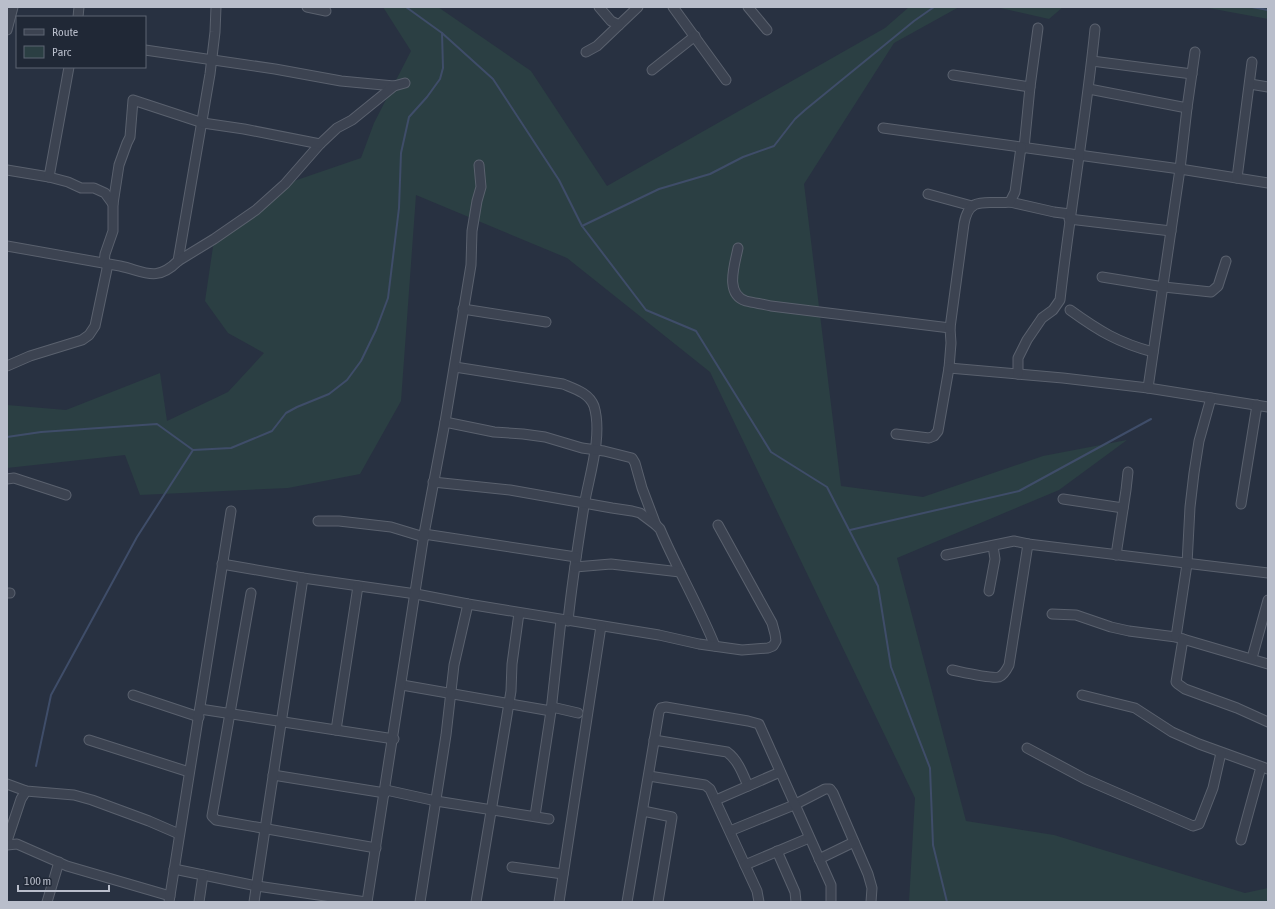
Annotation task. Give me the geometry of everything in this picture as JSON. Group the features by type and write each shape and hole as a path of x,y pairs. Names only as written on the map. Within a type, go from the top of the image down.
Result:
{"street":[{"path":"11,29 13,7"},
{"path":"178,261 212,61 216,7"},
{"path":"307,7 326,11"},
{"path":"599,7 611,21 619,26"},
{"path":"586,52 597,46 638,7"},
{"path":"673,7 726,80"},
{"path":"748,7 767,30"},
{"path":"1010,202 1015,192 1038,28"},
{"path":"1018,374 1018,358 1026,340 1042,318 1053,310 1060,300 1078,155 1089,89 1095,29"},
{"path":"652,70 695,36"},
{"path":"146,50 275,69 341,81 394,86 405,83"},
{"path":"1148,388 1164,287 1195,52"},
{"path":"1092,60 1192,74"},
{"path":"1237,178 1252,62"},
{"path":"49,177 69,68"},
{"path":"953,75 1030,87"},
{"path":"1250,84 1268,87"},
{"path":"7,246 126,267 152,275 163,272 256,210 285,184 320,144 337,128 352,120 394,86"},
{"path":"1089,89 1187,108"},
{"path":"7,366 30,356 82,340 89,335 95,326 106,264 104,254 113,231 118,165 130,137 133,100 202,123 244,129 320,144"},
{"path":"883,128 1180,169 1268,183"},
{"path":"174,869 307,898 367,902 394,739 424,536 455,366 471,265 472,231 481,187 479,165"},
{"path":"7,170 49,177 68,182 81,188 91,187 104,193 114,204"},
{"path":"928,194 972,206"},
{"path":"896,434 929,438 938,432 949,368 951,343 950,328 965,217 968,210 972,206 983,202 1010,202 1070,216 1171,231"},
{"path":"738,248 733,280 734,291 738,296 745,300 771,306 950,328"},
{"path":"1102,278 1211,292 1218,286 1226,262"},
{"path":"463,310 546,322"},
{"path":"1070,310 1095,328 1119,341 1153,352"},
{"path":"455,366 563,384 590,398 594,407 597,433 595,450 565,620 535,816"},
{"path":"949,368 1148,388 1268,407"},
{"path":"1210,398 1199,441 1194,473 1176,682 1185,689 1237,708 1268,722"},
{"path":"1241,504 1257,405"},
{"path":"445,422 494,432 545,437 632,458 635,462 642,488 656,525"},
{"path":"1116,554 1128,472"},
{"path":"7,478 14,478 66,495"},
{"path":"433,482 510,490 632,511 640,514 660,529 715,646"},
{"path":"1062,499 1123,508"},
{"path":"7,845 17,844 59,862 170,899 231,511"},
{"path":"318,521 339,521 391,527 424,536 576,557"},
{"path":"222,564 303,578 416,594 715,646 742,650 768,648 776,641 776,634 772,623 718,525"},
{"path":"946,555 1014,541 1186,564 1268,573"},
{"path":"952,670 992,677 1000,677 1006,672 1010,665 1028,544"},
{"path":"989,591 995,559 993,546"},
{"path":"575,567 611,564 680,572"},
{"path":"254,902 303,578"},
{"path":"336,730 358,586"},
{"path":"251,593 212,816 216,820 376,848"},
{"path":"1252,658 1268,600"},
{"path":"420,902 446,735 454,665 468,604"},
{"path":"476,902 509,703 512,664 519,613"},
{"path":"1052,614 1076,615 1111,627 1129,631 1180,638 1252,658 1268,664"},
{"path":"559,902 601,626"},
{"path":"402,685 578,713"},
{"path":"133,695 199,713 229,714 394,739"},
{"path":"1082,695 1135,708 1172,732 1199,744 1265,768 1241,840"},
{"path":"627,902 659,712 661,708 666,707 759,724 831,885 831,902"},
{"path":"89,740 189,772"},
{"path":"654,740 727,752 736,760 748,786"},
{"path":"1027,748 1085,779 1193,826 1199,824 1213,788 1221,752"},
{"path":"716,800 780,772"},
{"path":"273,775 385,791 436,801 549,819"},
{"path":"649,776 705,785 710,789 757,891 759,902"},
{"path":"7,784 26,792 74,795 92,800 180,834"},
{"path":"730,831 794,805 825,789 830,789 868,874 872,888 871,902"},
{"path":"7,841 21,799 26,792"},
{"path":"643,811 672,817 658,902"},
{"path":"745,865 809,838"},
{"path":"819,859 854,842"},
{"path":"777,851 795,892 796,902"},
{"path":"47,902 59,862"},
{"path":"512,866 563,874"},
{"path":"199,902 203,875"}],"green space":[{"path":"383,7 438,7 531,71 607,186 885,28 909,7 959,7 894,43 804,184 841,486 923,497 1043,456 1127,440 1059,490 897,558 966,821 1054,835 1245,893 1268,888 1268,902 909,902 915,798 710,372 567,258 416,195 401,401 360,474 288,488 140,495 125,455 7,468 7,405 66,410 160,373 167,421 228,392 264,353 228,333 205,301 214,240 291,182 361,158 374,123 411,51"},
{"path":"996,7 1063,7 1049,19"},
{"path":"1203,7 1268,7 1268,19"}],"waterway":[{"path":"406,7 442,33 493,79 559,180 582,226 646,310 696,331 771,452 827,487 878,586 891,667 930,768 933,845 947,902"},
{"path":"582,226 659,189 710,174 743,157 774,146 795,119 805,110 914,21 934,7"},
{"path":"1252,7 1268,10"},
{"path":"7,437 41,432 157,424 193,450 231,448 272,431 286,413 329,394 347,380 361,361 376,330 388,298 399,208 401,153 409,117 427,97 440,79 443,68 442,33"},
{"path":"850,530 1019,491 1151,419"},
{"path":"36,766 51,695 137,537 193,450"}]}
